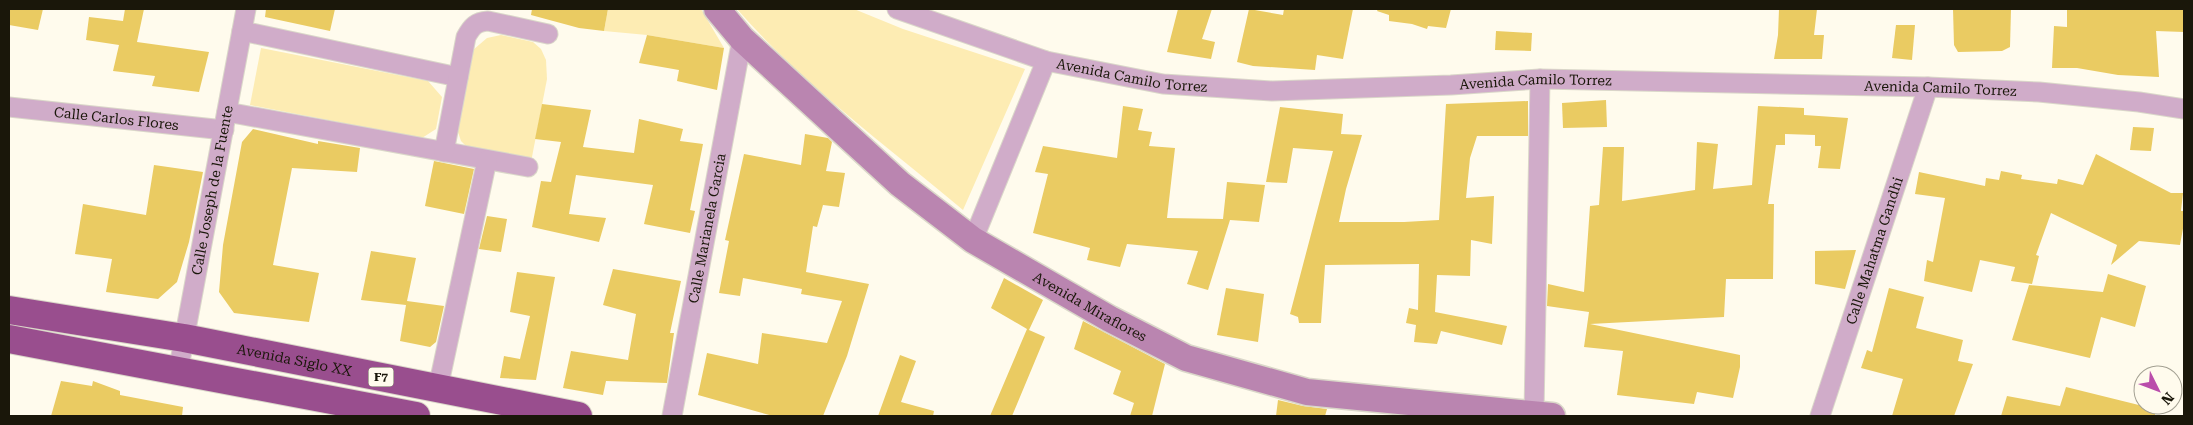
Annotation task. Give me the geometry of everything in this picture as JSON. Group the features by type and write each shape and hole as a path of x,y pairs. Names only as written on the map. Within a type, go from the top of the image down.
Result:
{"highway":[{"name":"Avenida Siglo XX","path":"9,310 184,338 578,416"},
{"name":"F7","path":"9,339 416,416"}],"street":[{"name":"Calle Joseph de la Fuente","path":"178,372 246,9"},
{"name":"Avenida Miraflores","path":"717,9 742,39 900,184 973,240 1110,319 1186,358 1307,392 1543,415"},
{"name":"Avenida Camilo Torrez","path":"897,9 1046,60 1163,84 1272,91 1450,85 1540,79 1928,87 2048,93 2139,102 2184,109"},
{"path":"444,152 466,37 471,27 479,22 488,21 548,34"},
{"path":"242,31 458,77"},
{"name":"Calle Marianela Garcia","path":"672,416 742,39"},
{"path":"973,240 1046,60"},
{"path":"1540,79 1543,415"},
{"name":"Calle Mahatma Gandhi","path":"1820,416 1928,87"},
{"name":"Calle Carlos Flores","path":"9,107 225,121 444,152 528,167"},
{"path":"438,388 487,160"}],"shaded area":[{"path":"608,9 701,9 724,48 647,35 604,31"},
{"path":"737,9 854,9 903,29 1025,69 963,210 817,89 762,37"},
{"path":"501,35 533,42 541,49 546,60 547,79 531,162 468,148 461,141 458,132 473,50 487,38"},
{"path":"261,48 428,81 442,97 436,129 422,138 250,105"}],"building":[{"path":"9,9 43,9 38,30 9,25"},
{"path":"125,9 144,9 137,42 209,52 199,92 152,86 155,76 113,71 119,45 86,40 89,17 123,21"},
{"path":"266,9 335,9 330,31 265,17"},
{"path":"532,9 608,9 604,31 579,28 531,15"},
{"path":"1178,9 1212,9 1202,39 1215,42 1211,59 1167,52"},
{"path":"1249,9 1283,15 1284,9 1353,9 1343,59 1317,55 1315,70 1253,66 1237,62"},
{"path":"1378,9 1451,9 1446,28 1428,26 1427,29 1412,24 1389,21 1389,15 1377,11"},
{"path":"1779,9 1817,9 1814,35 1824,35 1822,59 1774,59 1778,35"},
{"path":"1953,9 2011,9 2010,47 2002,51 1958,52 1954,45"},
{"path":"2067,9 2184,9 2184,32 2156,31 2159,77 2118,75 2077,68 2052,68 2054,26 2067,27"},
{"path":"1896,25 1915,25 1912,60 1892,58"},
{"path":"1496,31 1532,33 1531,51 1495,50"},
{"path":"647,35 724,48 717,90 677,81 679,70 639,63"},
{"path":"1606,100 1607,127 1563,128 1562,103"},
{"path":"1528,101 1528,136 1477,136 1470,158 1466,198 1494,196 1492,244 1471,240 1470,276 1437,275 1435,312 1507,326 1502,345 1441,331 1437,344 1414,342 1416,325 1406,323 1409,308 1418,310 1419,264 1325,265 1321,323 1299,323 1298,317 1290,314 1333,151 1293,148 1287,183 1266,182 1280,107 1343,114 1341,134 1362,135 1346,189 1339,222 1404,222 1439,220 1446,104"},
{"path":"542,104 591,110 583,147 634,153 639,119 683,129 680,141 703,144 690,210 695,211 690,233 644,224 653,185 576,175 569,214 606,218 599,242 532,227 541,181 551,182 561,142 535,139"},
{"path":"1123,106 1143,109 1138,130 1152,132 1149,146 1175,148 1167,218 1223,219 1227,182 1265,185 1259,222 1230,220 1208,290 1187,284 1198,251 1127,244 1120,267 1087,260 1090,248 1033,233 1048,174 1035,172 1043,146 1117,158"},
{"path":"1758,106 1804,108 1804,115 1848,118 1840,169 1818,168 1821,146 1815,146 1815,135 1785,134 1785,145 1776,145 1768,204 1774,204 1773,279 1726,279 1724,317 1590,324 1740,355 1740,367 1733,398 1697,392 1694,404 1617,395 1623,351 1584,347 1589,312 1547,306 1548,284 1584,292 1590,206 1599,205 1603,147 1624,147 1622,201 1695,190 1697,142 1718,144 1713,189 1752,185"},
{"path":"2133,127 2154,128 2151,151 2130,150"},
{"path":"253,129 318,144 318,141 360,148 357,172 292,168 273,265 319,273 309,322 234,313 219,292 223,245 242,142"},
{"path":"805,134 828,138 832,142 826,171 845,173 839,207 823,205 817,227 813,226 806,272 869,284 847,356 823,416 773,416 698,395 707,353 758,364 762,333 827,343 842,301 801,294 802,289 743,278 740,296 719,293 729,241 725,240 744,154 801,165"},
{"path":"2096,154 2171,193 2183,193 2181,211 2184,211 2184,223 2180,245 2139,241 2111,265 2117,245 2051,213 2036,255 2039,256 2032,284 2011,281 2015,267 1980,260 1972,292 1924,281 1927,260 1933,262 1945,198 1915,194 1919,172 1985,186 1986,178 1999,180 2001,171 2022,175 2021,179 2057,184 2058,179 2083,185"},
{"path":"434,161 474,169 464,214 425,206"},
{"path":"154,165 203,172 189,242 177,282 158,299 106,292 112,259 75,254 83,204 146,215"},
{"path":"487,216 507,219 501,252 479,249"},
{"path":"1856,250 1845,289 1815,284 1815,251"},
{"path":"371,251 416,258 407,301 444,306 436,342 430,347 400,341 406,305 361,300"},
{"path":"613,269 681,281 670,333 674,333 667,383 606,381 603,395 563,388 571,351 628,360 636,314 603,305"},
{"path":"517,272 555,277 536,380 500,378 504,356 520,359 530,316 510,312"},
{"path":"2108,274 2146,286 2135,327 2101,317 2090,358 2012,340 2029,285 2103,292"},
{"path":"1004,278 1043,300 1029,330 1045,337 1012,416 990,416 1027,329 991,308"},
{"path":"1226,288 1264,294 1258,342 1217,335"},
{"path":"1889,288 1924,297 1916,328 1963,340 1958,361 1973,364 1954,416 1892,416 1903,379 1861,368 1867,350 1872,352"},
{"path":"1083,321 1165,364 1152,416 1130,416 1134,403 1113,394 1121,371 1074,349"},
{"path":"900,355 916,361 901,402 934,411 933,416 878,416"},
{"path":"61,381 92,386 93,381 120,391 120,395 183,407 182,416 51,416"},
{"path":"2066,387 2133,404 2133,415 2155,416 2001,416 2007,396 2060,406"},
{"path":"1278,400 1327,409 1325,416 1276,416"}]}
